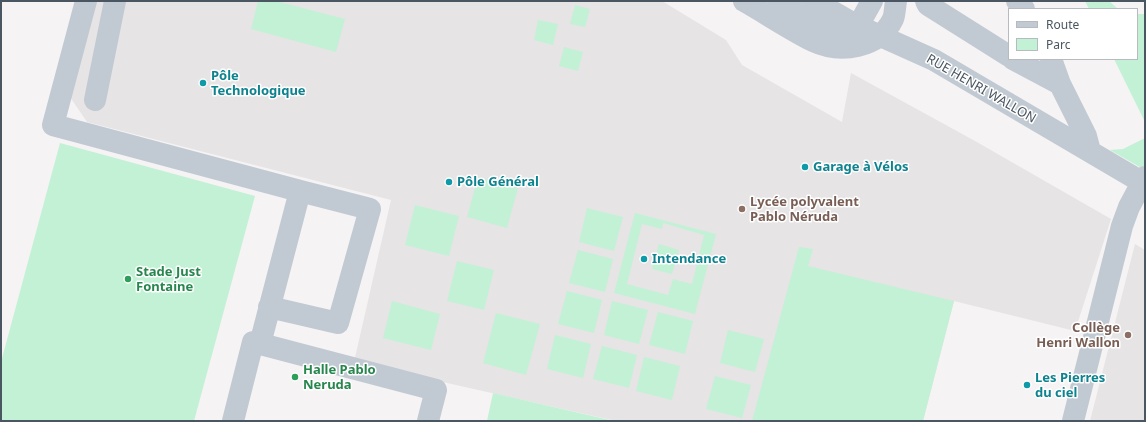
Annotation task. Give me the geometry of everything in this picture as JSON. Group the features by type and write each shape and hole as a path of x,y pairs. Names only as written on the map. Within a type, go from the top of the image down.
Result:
{"street":[{"path":"86,1 53,125 370,209 338,323 269,306"},
{"path":"95,100 115,1"},
{"path":"744,1 814,41 836,47 860,36 872,1"},
{"path":"780,1 840,38 860,36"},
{"name":"RUE HENRI WALLON","path":"814,1 860,36 881,36 934,60 979,88 1144,181"},
{"path":"881,36 894,18 896,1"},
{"path":"926,1 928,5 1008,55"},
{"path":"1015,60 1060,84"},
{"path":"1051,60 1060,84 1086,136 1090,151"},
{"path":"1073,421 1122,226 1129,207 1144,181"},
{"path":"260,344 300,191"},
{"path":"233,421 253,342 436,390 428,421"}],"shaded area":[{"name":"Lycée polyvalent Pablo Néruda","path":"94,1 662,1 726,40 742,65 842,122 851,73 975,141 1111,219 1075,331 954,301 923,421 616,421 354,362 391,200 87,122 70,97"},
{"name":"Collège Henri Wallon","path":"1135,244 1145,250 1145,421 1090,421"}],"green space":[{"path":"258,1 276,1 345,19 336,52 251,29"},
{"path":"1085,1 1109,1 1117,8 1088,8"},
{"path":"575,5 590,9 585,27 570,24"},
{"path":"1138,14 1145,14 1145,122 1114,60 1138,60"},
{"path":"538,20 558,24 553,45 534,40"},
{"path":"564,47 583,52 578,71 559,66"},
{"path":"1145,138 1145,170 1110,150 1123,149"},
{"name":"Stade Just Fontaine","path":"60,143 255,196 194,421 1,421 1,362"},
{"path":"478,177 518,188 507,228 467,217"},
{"path":"415,205 459,216 449,256 405,245"},
{"path":"587,208 623,217 614,251 579,242"},
{"path":"635,213 716,234 695,314 614,293","holes":["663,223 704,235 692,284 673,279 668,295 627,284 642,224 662,229"]},
{"path":"659,244 679,250 672,274 652,269"},
{"path":"799,247 813,249 808,266 954,301 923,421 752,421"},
{"path":"578,250 613,259 605,292 569,283"},
{"path":"457,261 494,270 484,310 447,301"},
{"path":"567,291 602,300 594,333 558,324"},
{"path":"392,301 440,314 431,350 383,338"},
{"path":"612,301 648,310 639,344 604,335"},
{"path":"658,312 693,321 685,354 649,345"},
{"path":"496,313 540,324 526,375 483,363"},
{"path":"728,330 764,339 755,372 720,363"},
{"path":"555,335 591,344 583,378 547,369"},
{"path":"602,346 637,355 629,388 593,379"},
{"path":"644,357 680,366 672,400 636,391"},
{"path":"715,376 751,385 742,418 706,409"},
{"path":"493,393 614,421 487,421"}],"place":[{"name":"Pôle Technologique","path":"203,83"},
{"name":"Garage à Vélos","path":"805,167"},
{"name":"Pôle Général","path":"449,182"},
{"name":"Lycée polyvalent Pablo Néruda","path":"742,209"},
{"name":"Intendance","path":"644,259"},
{"name":"Stade Just Fontaine","path":"128,279"},
{"name":"Collège Henri Wallon","path":"1128,335"},
{"name":"Halle Pablo Neruda","path":"295,377"},
{"name":"Les Pierres du ciel","path":"1027,385"}]}
